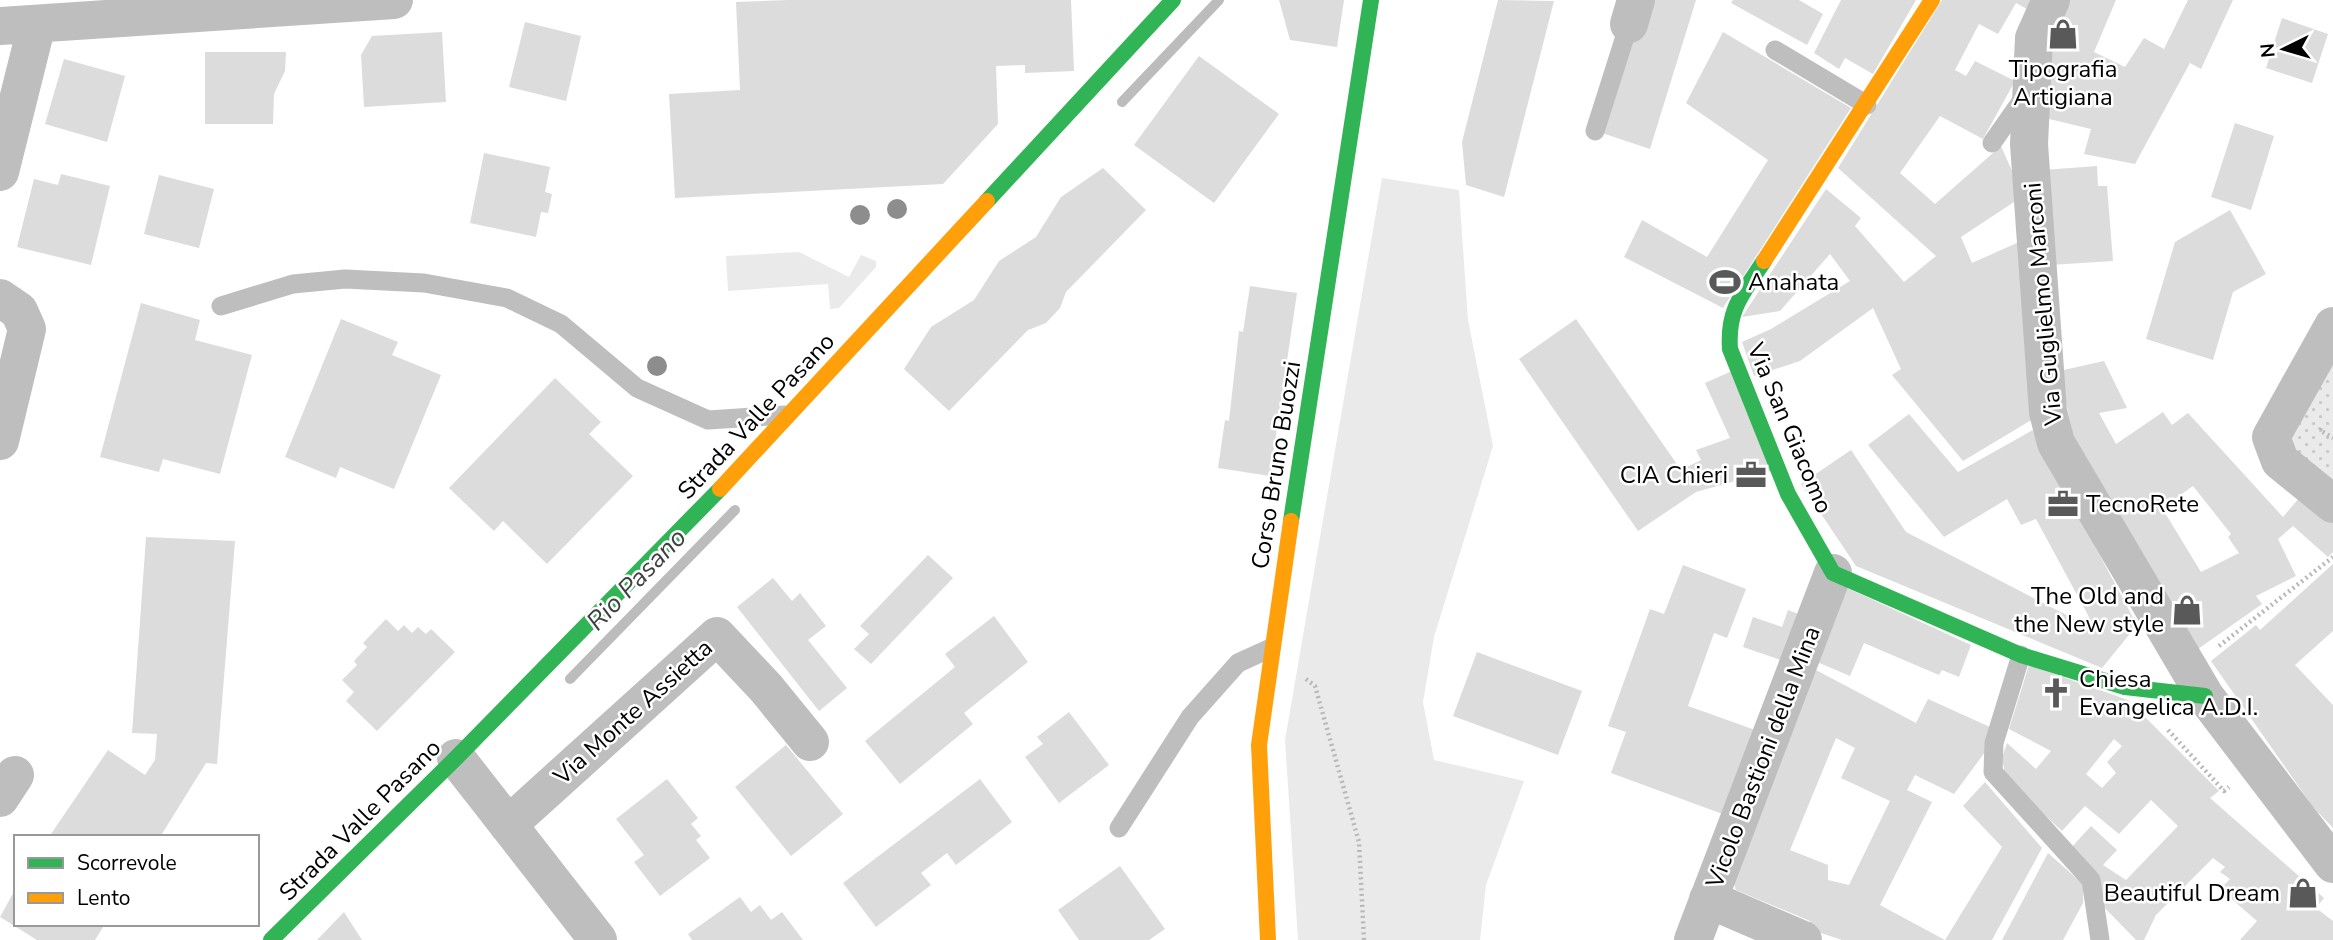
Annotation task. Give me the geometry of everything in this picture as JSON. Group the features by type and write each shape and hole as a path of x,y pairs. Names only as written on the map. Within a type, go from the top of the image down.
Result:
{"street":[{"path":"0,172 18,25 394,0"},
{"name":"Strada Valle Pasano","path":"271,940 456,758 789,415 1173,0"},
{"name":"Corso Bruno Buozzi","path":"1268,940 1259,745 1271,648 1371,0"},
{"name":"Via San Giacomo","path":"1833,573 1788,494 1730,349 1728,326 1736,304 1867,105 1931,0"},
{"name":"Via Guglielmo Marconi","path":"2051,0 2034,38 2029,144 2048,412 2056,443 2205,696 2333,864"},
{"path":"0,298 19,311 27,329 0,441"},
{"path":"2333,326 2271,437 2280,461 2333,504"},
{"path":"1833,573 2021,655 2125,687 2205,696"},
{"name":"Vicolo Bastioni della Mina","path":"1693,940 1833,573"},
{"name":"Via Monte Assietta","path":"508,825 717,636 766,688 810,742"},
{"path":"456,758 598,940"},
{"path":"1708,899 1803,940"}],"lane":[{"path":"1595,131 1633,12"},
{"path":"1775,50 1867,105"},
{"path":"1992,143 2031,87"},
{"path":"221,306 293,284 345,279 424,283 507,298 561,324 637,387 708,420 789,415"},
{"path":"1119,828 1190,717 1238,663 1271,648"},
{"path":"2021,655 1994,743 1993,772 2091,880 2100,940"}],"path":[{"path":"2326,420 2320,430 2333,438"},
{"path":"2209,653 2333,557"},
{"path":"1271,648 1315,686 1359,842 1364,940"},
{"path":"2163,725 2224,791"}],"shaded area":[{"path":"1382,178 1459,190 1468,320 1493,446 1434,637 1423,702 1434,760 1524,781 1486,885 1480,940 1298,940 1285,740"},
{"path":"799,252 849,277 861,255 876,261 876,267 839,308 830,309 828,284 728,291 726,256"},
{"path":"2333,344 2333,495 2280,438"}],"building":[{"path":"1071,0 1074,71 1025,73 1025,65 996,66 998,124 943,184 675,198 669,94 740,90 736,2"},
{"path":"1279,0 1344,0 1337,47 1290,40"},
{"path":"1498,0 1554,1 1504,197 1466,185 1462,142"},
{"path":"1643,0 1696,0 1650,149 1602,133"},
{"path":"1733,0 1799,0 1823,14 1807,45 1731,3"},
{"path":"1841,0 1916,0 1873,74 1845,58 1839,69 1814,53"},
{"path":"1942,0 2032,0 2027,9 2016,3 1998,34 1979,24 1955,70 1966,76 1975,61 2015,81 1983,139 1940,116 1900,173 1935,204 2001,146 2023,196 1961,237 1972,263 2019,242 2033,419 1963,461 1892,375 1901,369 1873,308 1800,361 1754,376 1742,342 1771,329 1850,281 1830,254 1780,311 1742,317 1826,189 1861,218 1855,226 1904,282 1936,256 1838,168"},
{"path":"2068,0 2116,0 2094,52 2125,67 2144,38 2164,49 2188,0 2233,0 2201,69 2190,63 2135,164 2084,154 2091,129 2045,118 2044,60"},
{"path":"2282,18 2328,34 2312,83 2266,68"},
{"path":"525,22 581,36 566,101 509,87"},
{"path":"442,32 446,102 364,107 361,55 372,36"},
{"path":"1723,32 1851,108 1723,308 1624,257 1642,220 1707,257 1768,160 1686,103"},
{"path":"205,52 286,52 285,71 274,94 273,124 205,124"},
{"path":"1199,56 1279,114 1214,203 1134,145"},
{"path":"64,59 125,76 107,142 45,124"},
{"path":"2235,123 2274,136 2251,210 2211,197"},
{"path":"484,153 550,167 545,192 552,194 548,213 541,212 536,237 470,223"},
{"path":"2097,166 2098,186 2107,186 2113,261 2050,265 2043,170"},
{"path":"1103,168 1146,210 1066,292 1060,308 1046,323 1028,330 949,411 904,369 931,327 974,300 999,261 1036,237 1061,197"},
{"path":"61,174 110,186 91,265 17,247 34,179 58,185"},
{"path":"159,175 214,189 199,248 144,234"},
{"path":"2230,210 2266,274 2233,292 2213,360 2146,339 2175,242"},
{"path":"1250,286 1297,293 1270,476 1218,468 1225,420 1229,421 1239,331 1243,332"},
{"path":"141,303 200,320 195,340 252,355 220,474 163,459 159,472 100,457"},
{"path":"341,319 398,342 392,355 441,375 394,489 340,467 336,478 285,457"},
{"path":"1576,319 1681,470 1701,460 1696,450 1730,438 1705,383 1732,371 1771,471 1696,492 1638,531 1519,359"},
{"path":"2104,361 2127,408 2099,413 2116,444 2163,412 2172,425 2188,413 2283,517 2305,491 2333,516 2333,552 2328,557 2293,526 2278,539 2296,576 2256,596 2262,604 2198,649 2076,449 2059,371","holes":["2193,486 2231,534 2228,537 2239,553 2201,572 2162,508"]},
{"path":"555,378 601,422 589,434 633,476 547,564 503,521 494,531 449,488"},
{"path":"1909,414 1958,472 2033,430 2137,625 2102,668 1856,566 1801,484 1851,450 1906,532 2082,623 2089,617 2036,519 2021,525 2007,499 1944,537 1868,445"},
{"path":"146,537 235,541 217,764 206,763 161,835 50,835 108,750 145,775 155,760 157,734 132,733"},
{"path":"928,555 953,578 871,664 854,649 869,634 860,626"},
{"path":"2333,564 2333,631 2295,665 2333,705 2333,828 2313,807 2211,661 2256,625 2260,630"},
{"path":"1683,565 1746,589 1727,638 1714,633 1688,706 1758,731 1728,816 1611,773 1626,732 1608,726 1650,609 1664,614"},
{"path":"773,578 792,601 800,593 826,626 808,640 847,688 819,711 737,607"},
{"path":"1847,588 1971,645 1959,677 1942,670 1939,675 1864,643 1850,676 1817,662"},
{"path":"1788,610 1801,615 1784,661 1743,647 1753,617 1782,627"},
{"path":"994,616 1028,662 964,713 973,724 900,784 865,741 955,667 945,654"},
{"path":"386,619 398,631 404,625 412,633 418,627 426,634 431,629 455,652 377,731 346,701 354,692 342,680 357,665 354,661 367,647 363,643"},
{"path":"1477,652 1582,691 1558,755 1453,716"},
{"path":"2029,665 2128,700 2219,791 2210,798 2324,898 2316,908 2333,921 2333,940 2240,940 2257,921 2220,889 2230,879 2220,872 2225,867 2213,858 2156,915 2144,940 2136,940 2100,903 2069,850 2091,826 2117,850 2103,865 2126,880 2178,826 2151,800 2119,834 2085,806 2062,831 2006,779 2002,758 2007,743 2036,769 2051,751 2009,729","holes":["2114,739 2122,746 2107,762 2116,773 2102,788 2086,774"]},
{"path":"1816,670 1916,723 1928,699 1990,727 1991,744 1954,794 1915,775 1907,790 1932,802 1880,905 1945,940 1842,940 1806,928 1810,921 1736,890 1730,873","holes":["1836,738 1855,748 1841,778 1890,801 1849,885 1828,880 1828,865 1790,850"]},
{"path":"1069,712 1109,765 1059,803 1025,757 1043,744 1037,737"},
{"path":"786,745 843,814 791,856 735,787"},
{"path":"667,779 698,818 691,824 701,836 696,840 710,858 660,896 634,862 644,855 616,819"},
{"path":"980,779 1012,822 956,865 947,853 921,873 931,885 876,927 843,883"},
{"path":"1985,782 2042,848 1992,940 1945,940 2002,847 1963,806"},
{"path":"2048,853 2083,884 2083,903 2063,940 2002,940"},
{"path":"1120,866 1165,929 1149,940 1079,940 1058,910"},
{"path":"14,892 14,926 0,917"},
{"path":"740,897 751,912 760,905 771,920 782,912 803,940 692,940 688,934"},
{"path":"344,912 362,940 317,940"},
{"path":"14,926 104,926 95,940 37,940"}],"waterway":[{"name":"Rio Pasano","path":"1122,102 1219,0"},
{"name":"Rio Pasano","path":"570,679 735,510"}],"traffic: fast":[{"path":"987,201 1173,0"},
{"path":"1291,521 1371,0"},
{"path":"1764,261 1743,292 1734,312 1730,349 1788,494 1833,573 2021,655 2125,687 2205,696"},
{"path":"271,940 456,758 720,489"}],"traffic: slow":[{"path":"1764,261 1932,0"},
{"path":"720,489 987,201"},
{"path":"1268,940 1259,745 1291,521"}],"place":[{"name":"Tipografia Artigiana","path":"2063,34"},
{"name":"Anahata","path":"1725,282"},
{"name":"CIA Chieri","path":"1751,475"},
{"name":"TecnoRete","path":"2063,504"},
{"name":"The Old and the New style","path":"2187,610"},
{"name":"Chiesa Evangelica A.D.I.","path":"2056,693"},
{"name":"Beautiful Dream","path":"2303,893"}]}
